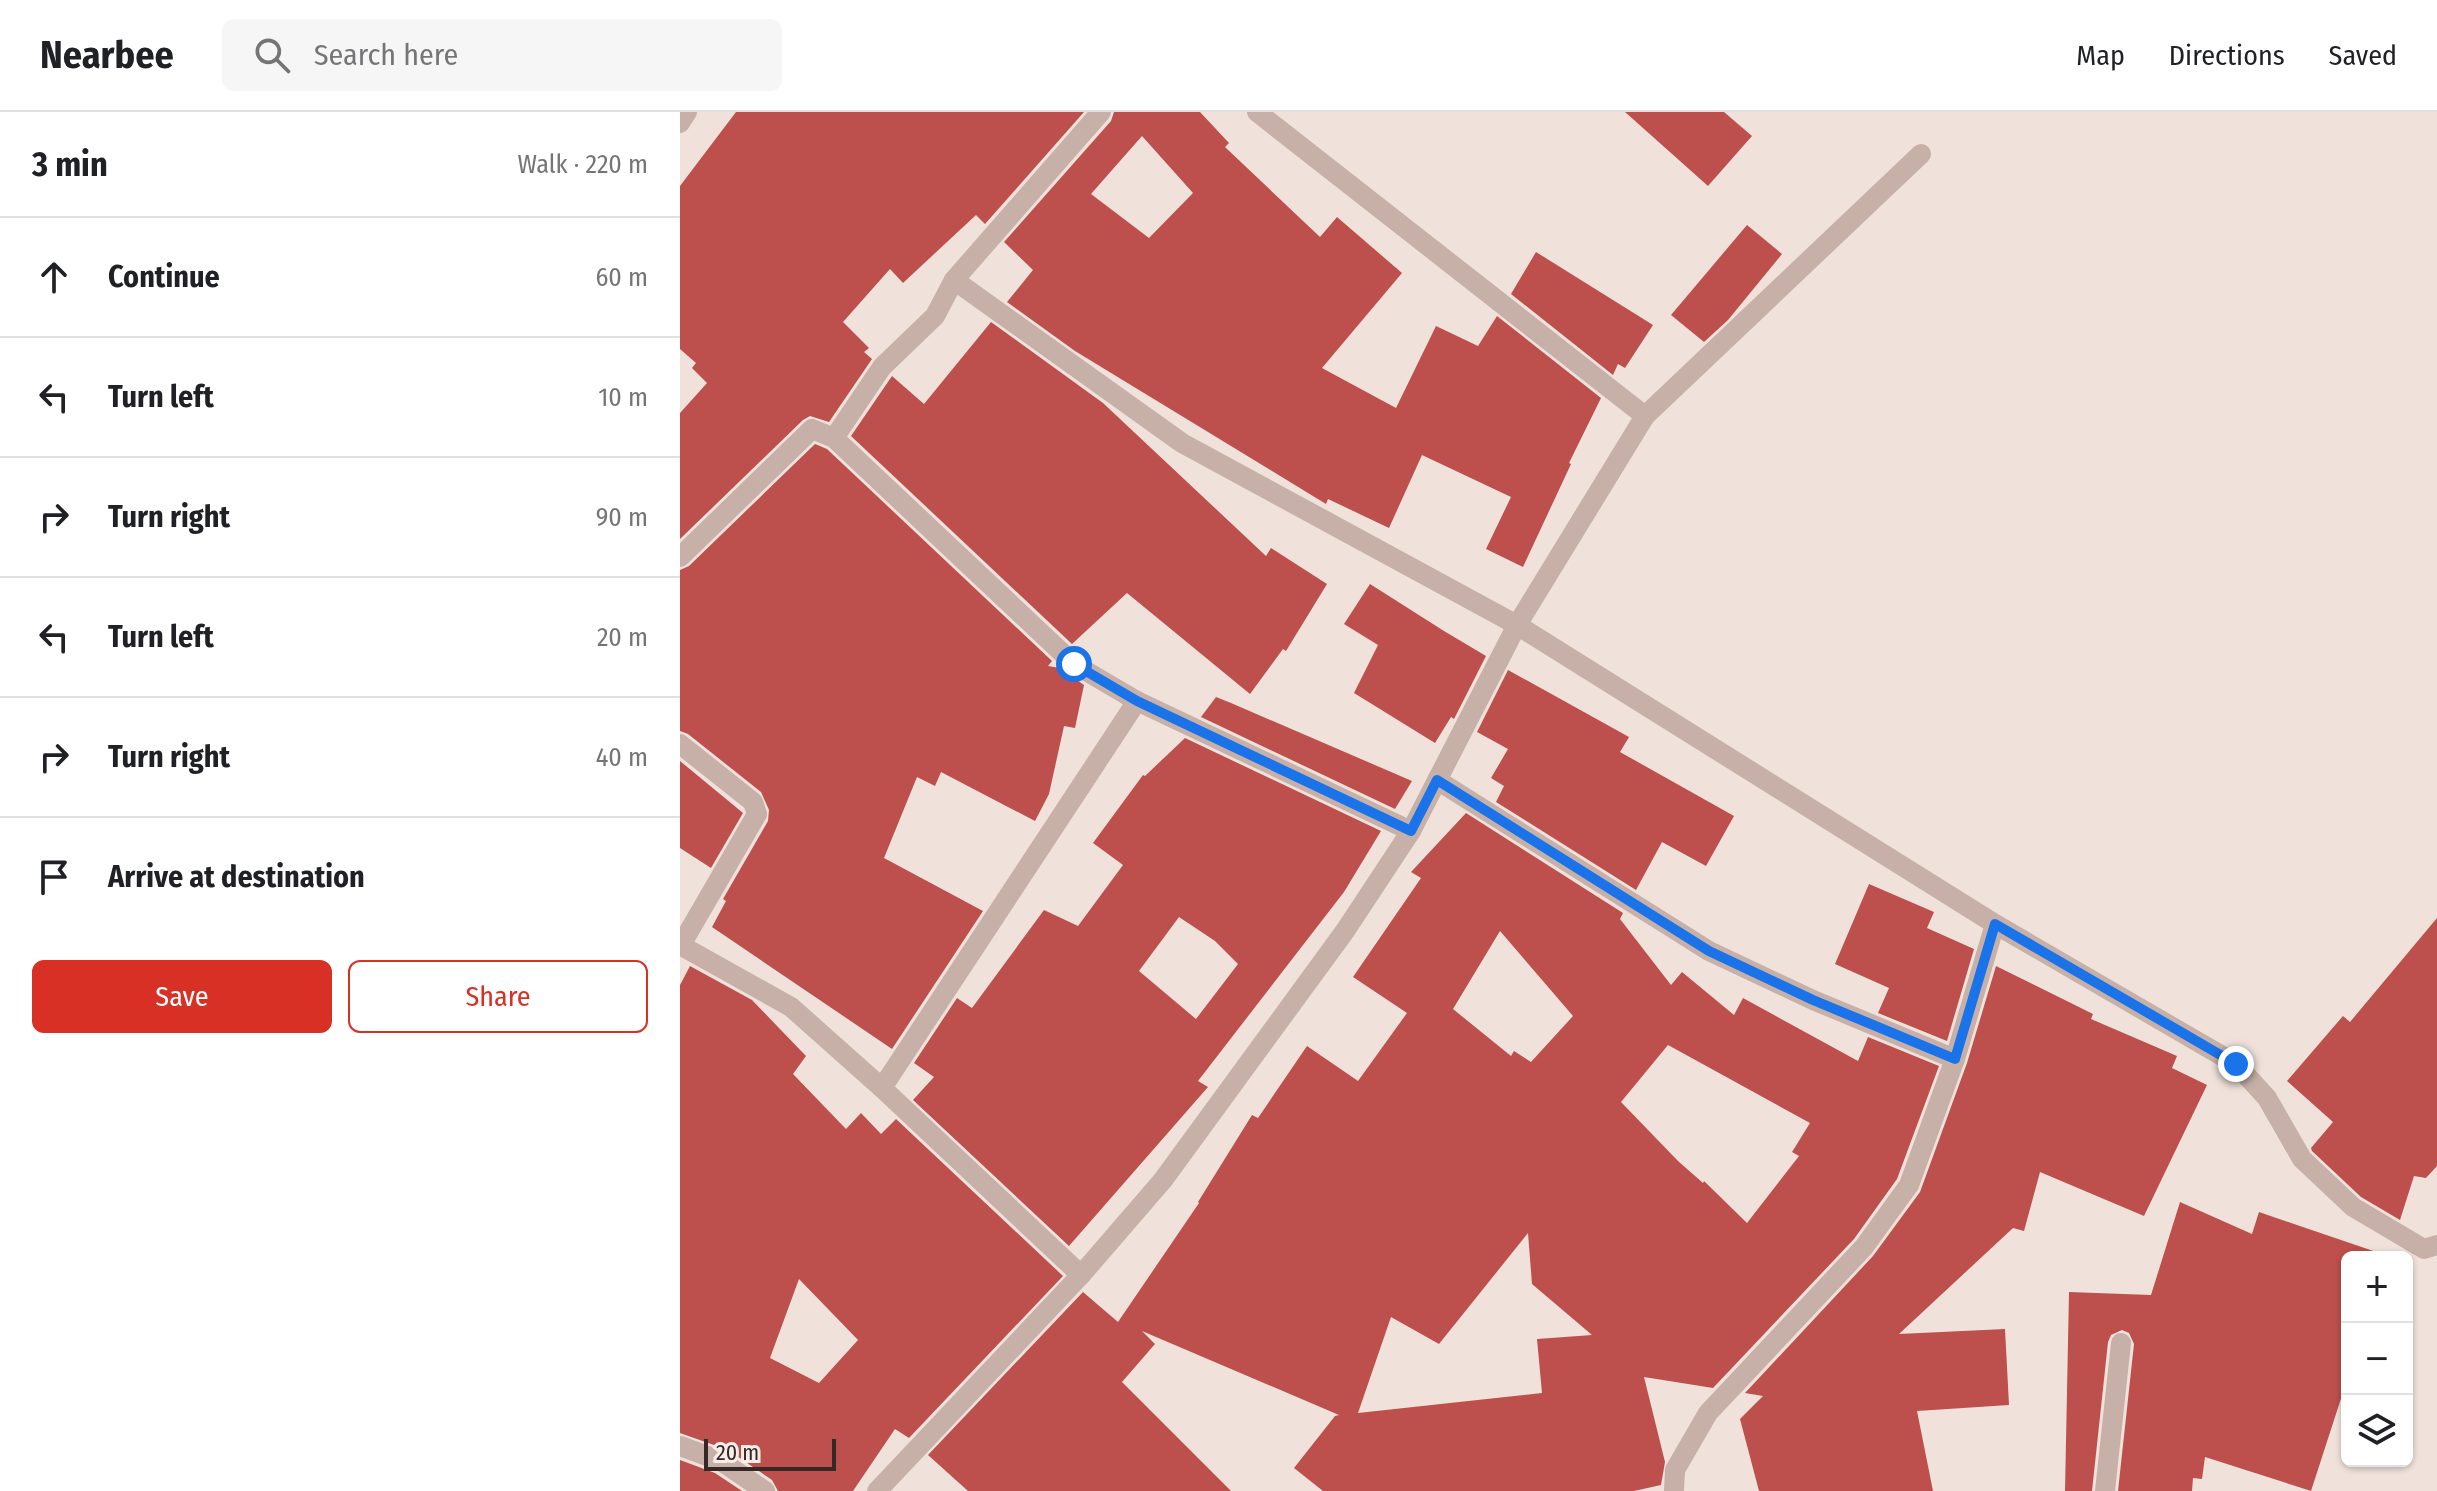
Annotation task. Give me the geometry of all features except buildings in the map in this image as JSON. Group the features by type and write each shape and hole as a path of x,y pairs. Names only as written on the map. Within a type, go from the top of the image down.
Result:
{"street":[{"path":"680,123 687,112"},
{"path":"834,438 882,367 935,316 954,280 1101,112"},
{"path":"1257,112 1645,416"},
{"path":"877,1491 1081,1275 1163,1180 1345,931 1411,831 1517,625 1645,416 1921,154"},
{"path":"954,280 1182,443 1517,625 1995,924 2236,1064 2267,1098 2302,1159 2353,1207 2424,1249 2437,1245"},
{"path":"680,557 812,429 834,438 1074,664 1137,701 1411,831"},
{"path":"882,1088 1137,701"},
{"path":"680,744 753,802 757,814 680,945 791,1007 1081,1275"},
{"path":"1437,780 1709,951 1813,1000 1955,1059"},
{"path":"1674,1491 1675,1470 1708,1413 1864,1247 1909,1185 1955,1059 1995,924"},
{"path":"2105,1491 2121,1343"},
{"path":"680,1446 721,1461 765,1491"}],"route":[{"path":"1074,664 1137,701 1411,831 1437,780 1709,951 1813,1000 1955,1059 1995,924 2236,1064"}]}
